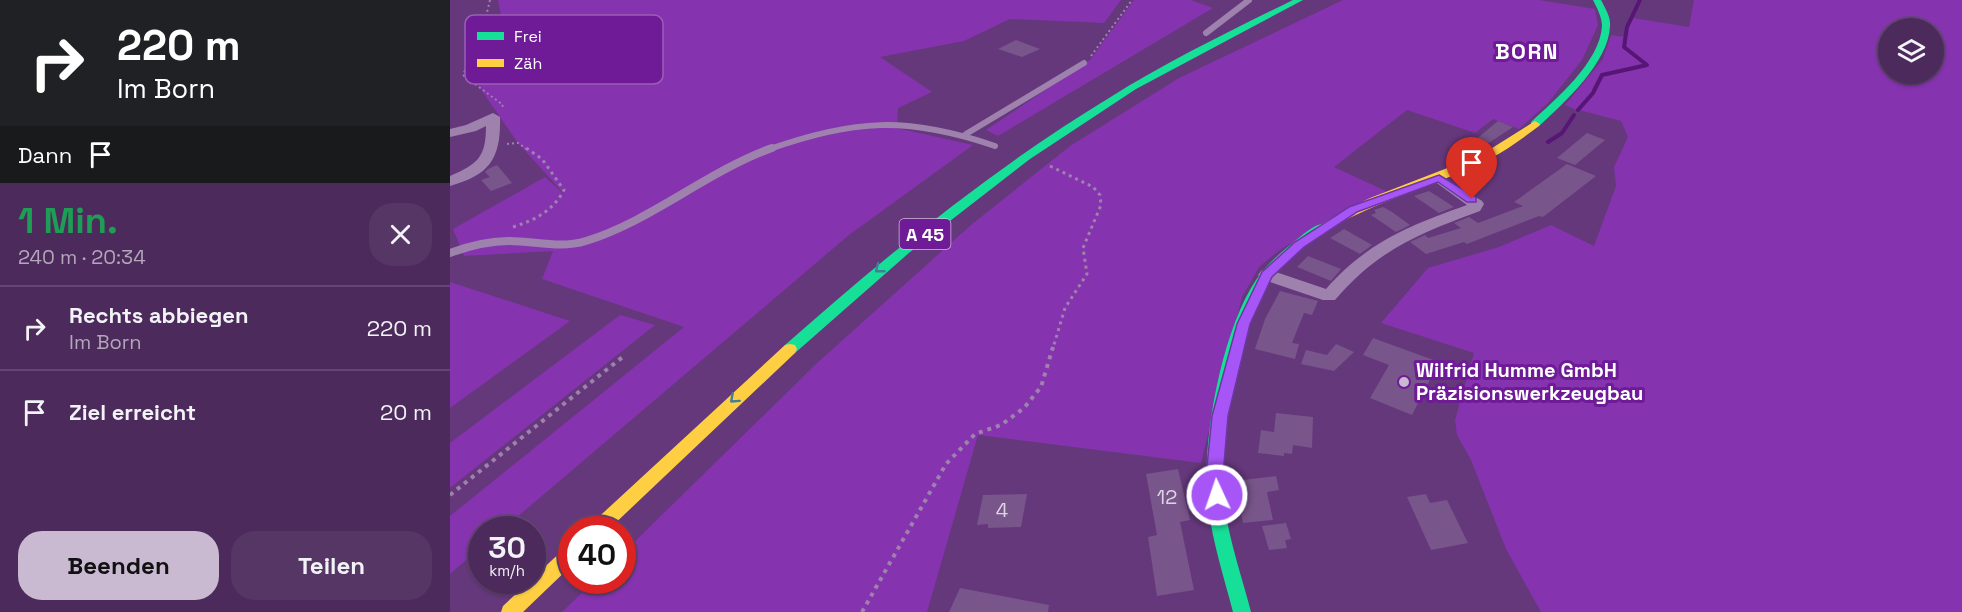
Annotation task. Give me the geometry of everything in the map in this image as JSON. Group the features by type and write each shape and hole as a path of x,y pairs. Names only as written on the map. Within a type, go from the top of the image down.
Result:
{"main road":[{"name":"A 45","path":"611,516 702,429 866,280 1010,168 1110,101 1184,58 1299,0"},
{"name":"A 45","path":"694,457 886,279 1039,159 1116,106 1181,68 1314,0"},
{"path":"1242,612 1221,532 1214,476 1216,443 1228,382 1244,324 1267,275 1300,244 1353,210 1439,178 1504,148 1563,97 1590,63 1605,33 1606,23 1597,0"},
{"path":"510,612 558,566"}],"street":[{"path":"450,134 471,128 493,117 494,146 490,157 480,168 450,181"},
{"path":"1267,275 1329,296 1347,273 1377,249 1408,233 1474,208 1476,204 1472,199 1439,178"}],"lane":[{"path":"1206,33 1249,0"},
{"path":"966,134 1084,63"},
{"path":"453,252 504,241 571,246 587,242 725,168 800,136 872,123 918,125 966,134 995,146"}],"path":[{"path":"489,15 490,0"},
{"path":"1084,63 1132,0"},
{"path":"475,84 503,105 493,117"},
{"path":"494,146 518,143 542,159 564,190 551,210 533,220 503,231"},
{"path":"862,612 946,464 975,434 1001,425 1024,408 1041,387 1065,308 1087,274 1083,248 1101,204 1100,195 1093,187 1050,166"},
{"path":"450,495 625,355"}],"shaded area":[{"path":"498,0 1121,0 1104,23 1010,19 964,41 880,57 932,92 898,108 897,128 973,145 849,235 518,516 468,516 468,558 450,574 450,516 684,327 542,279 553,251 464,256 453,229 545,177 566,196 518,143 477,84 663,84 663,15 501,15"},
{"path":"1134,0 1191,0 1213,8 998,136 986,130 1090,60"},
{"path":"1343,0 1539,0 1595,9 1598,25 1582,60 1548,103 1519,129 1493,119 1475,133 1407,110 1334,167 1386,191 1281,249 1259,267 1242,297 1201,463 978,435 927,612 562,612 581,594 636,594 636,540 816,364 971,225 1070,146 1179,78"},
{"path":"1694,0 1962,0 1962,612 1541,612 1506,549 1471,460 1457,435 1455,420 1474,353 1381,323 1428,268 1499,247 1551,225 1594,246 1616,186 1614,167 1628,137 1621,121 1579,110 1594,94 1594,89 1603,75 1648,65 1626,47 1628,27 1633,18 1689,27"},
{"path":"1611,35 1625,37 1623,47 1645,65 1601,74 1592,93 1577,110 1565,105 1603,59"},
{"path":"450,282 570,321 450,408"},
{"path":"620,315 655,325 450,488 450,443"}],"building":[{"path":"1016,40 1040,49 1022,57 998,49"},
{"path":"1498,121 1513,127 1484,146 1451,162 1450,160 1462,150 1455,147 1470,139 1474,141"},
{"path":"1587,133 1605,140 1575,165 1557,158"},
{"path":"1567,164 1596,176 1543,217 1539,216 1467,244 1464,242 1426,254 1410,242 1425,235 1428,238 1461,228 1454,223 1469,217 1478,223 1523,206 1514,202"},
{"path":"497,165 512,183 491,191 481,180 490,177 485,172"},
{"path":"1429,191 1454,207 1439,213 1414,196"},
{"path":"1383,207 1410,225 1396,232 1371,215 1376,213 1374,210"},
{"path":"1344,229 1372,245 1360,254 1330,238"},
{"path":"1308,256 1341,269 1331,281 1297,267"},
{"path":"1280,291 1318,301 1312,315 1304,313 1292,343 1299,344 1295,359 1255,349 1265,319"},
{"name":"Wilfrid Humme GmbH Präzisionswerkzeugbau","path":"1373,338 1439,362 1412,415 1370,398 1389,365 1363,355"},
{"path":"1336,344 1354,352 1334,371 1301,364 1306,350 1327,355"},
{"path":"1276,413 1313,417 1312,448 1293,445 1292,454 1284,453 1284,456 1258,453 1261,430 1274,432"},
{"path":"1178,469 1190,520 1180,522 1194,590 1157,596 1148,537 1157,535 1146,474"},
{"path":"1276,476 1279,490 1267,492 1273,520 1243,523 1235,481"},
{"path":"1027,494 1021,527 988,528 988,524 977,525 983,495"},
{"path":"1426,494 1430,503 1447,500 1468,543 1431,550 1407,497"},
{"path":"1286,523 1291,539 1285,540 1287,548 1269,550 1262,526"},
{"path":"960,588 1049,605 1048,612 949,612"}],"waterway":[{"path":"1578,110 1593,93 1602,75 1647,65 1624,47 1627,27 1640,0"},
{"path":"1548,142 1562,133 1574,115"}],"traffic: fast":[{"path":"790,349 945,217 1068,128 1156,74 1299,0"},
{"path":"1535,124 1579,80 1598,52 1604,39 1606,26 1597,0"},
{"path":"1242,612 1223,537 1215,492 1217,444 1226,384 1241,326 1261,283 1288,253 1321,228"}],"traffic: slow":[{"path":"1321,228 1374,201 1485,157 1511,142 1535,124"},
{"path":"611,516 790,349"},
{"path":"510,612 558,566"}],"place":[{"name":"Wilfrid Humme GmbH Präzisionswerkzeugbau","path":"1404,382"}],"district":[{"name":"BORN","path":"1527,51"}],"route":[{"path":"1217,495 1214,476 1216,443 1230,370 1244,324 1267,275 1300,244 1337,219 1370,203 1439,178 1472,199"}]}
